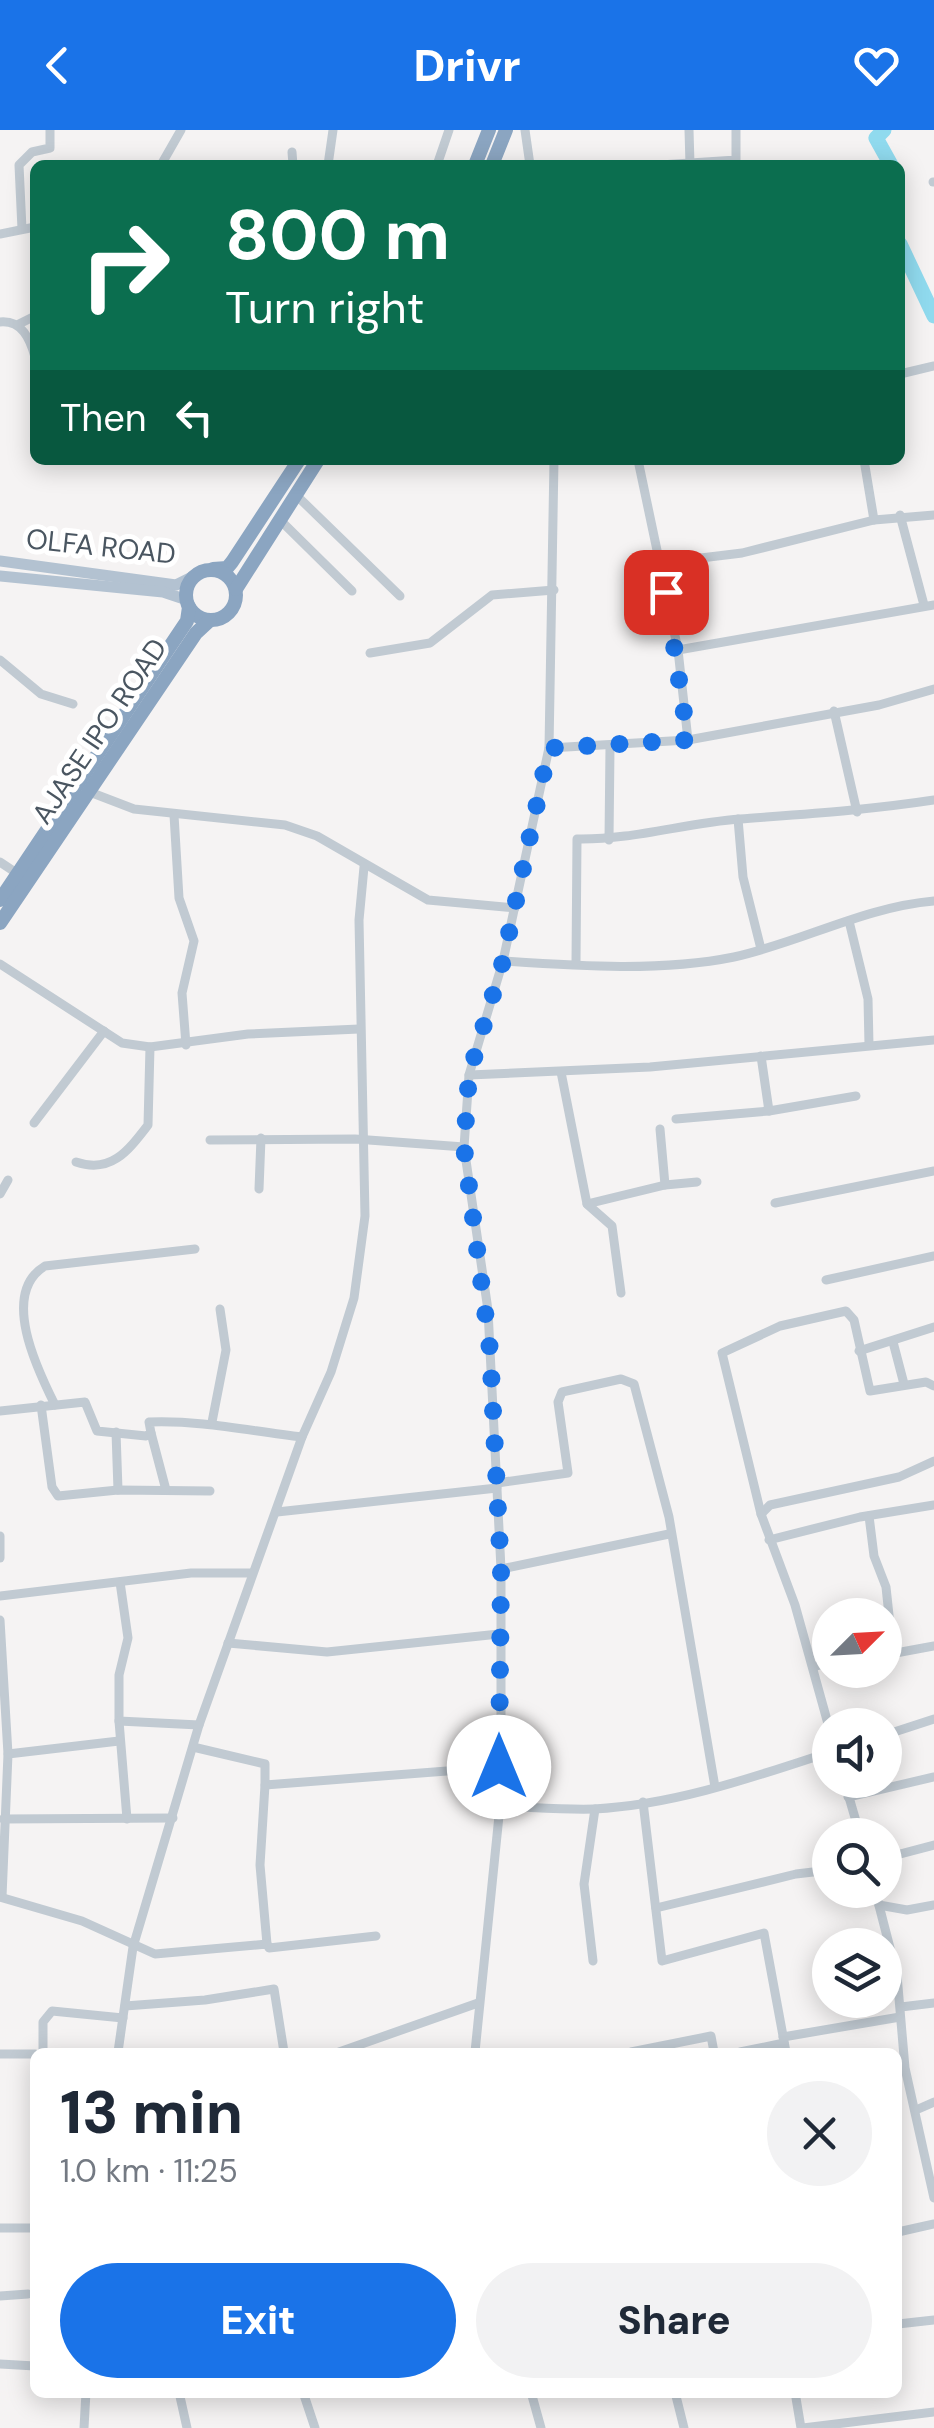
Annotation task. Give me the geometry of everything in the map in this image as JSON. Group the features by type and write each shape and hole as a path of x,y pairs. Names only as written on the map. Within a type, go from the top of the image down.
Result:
{"highway":[{"path":"477,160 489,130"},
{"path":"494,160 506,130"},
{"path":"295,465 227,568 203,572 188,586 188,604 210,620 232,610 236,589 315,465"},
{"path":"203,572 227,575 236,589"},
{"name":"AJASE IPO ROAD","path":"0,923 187,621 188,604"},
{"name":"AJASE IPO ROAD","path":"0,900 210,620"}],"main road":[{"name":"OLFA ROAD","path":"0,561 176,585 203,572"},
{"path":"0,576 163,592 188,604"}],"street":[{"path":"22,229 17,174 32,152 50,148 50,130"},
{"path":"164,160 181,130"},
{"path":"329,160 333,130"},
{"path":"439,160 448,130"},
{"path":"525,130 529,160"},
{"path":"685,160 688,130"},
{"path":"736,130 736,160"},
{"path":"292,152 293,160"},
{"path":"0,234 30,228"},
{"path":"0,322 16,325 30,318"},
{"path":"16,325 30,341"},
{"path":"905,373 934,366"},
{"path":"474,2048 500,1806 501,1570 488,1310 464,1147 469,1075 503,961 549,748 554,465"},
{"path":"639,465 678,650 688,740"},
{"path":"865,465 874,520"},
{"path":"295,494 400,596"},
{"path":"660,563 742,553 874,520 934,515"},
{"path":"678,650 779,636 823,622 929,605 900,516"},
{"path":"279,520 352,591"},
{"path":"370,653 430,643 492,595 554,590"},
{"path":"0,660 40,694 73,704"},
{"path":"549,748 610,748 688,740 879,706 934,690"},
{"path":"834,711 856,812"},
{"path":"610,748 610,840"},
{"path":"82,788 134,809 174,815 231,816 304,831 428,900 515,908"},
{"path":"576,962 577,839 610,840 738,819 856,812 934,800"},
{"path":"174,815 178,898 194,941 182,993 186,1045"},
{"path":"738,819 743,876 761,949"},
{"path":"0,862 18,874"},
{"path":"119,2048 133,1948 199,1725 302,1438 331,1372 354,1298 365,1216 359,1029 359,920 364,867"},
{"path":"503,961 656,966 761,949 899,905 934,902"},
{"path":"849,920 868,999 869,1045"},
{"path":"0,964 122,1043 150,1047 186,1045 248,1034 359,1029"},
{"path":"34,1123 104,1031"},
{"path":"469,1075 561,1072 934,1040"},
{"path":"76,1162 95,1168 109,1165 148,1125 150,1047"},
{"path":"761,1056 770,1111"},
{"path":"561,1072 587,1204 612,1226 621,1294"},
{"path":"676,1119 770,1111 856,1096"},
{"path":"660,1129 666,1185"},
{"path":"210,1140 260,1138 464,1147"},
{"path":"259,1189 260,1138"},
{"path":"775,1203 934,1171"},
{"path":"0,1194 8,1180"},
{"path":"587,1204 666,1185 697,1182"},
{"path":"55,1405 34,1362 27,1335 24,1285 33,1273 44,1266 195,1249"},
{"path":"826,1280 934,1256"},
{"path":"212,1422 226,1350 220,1309"},
{"path":"812,1664 761,1514 722,1354 780,1326 846,1312 854,1320 870,1391 926,1382 934,1386"},
{"path":"858,1351 934,1327"},
{"path":"893,1342 904,1384"},
{"path":"277,1512 568,1474 558,1402 562,1392 622,1378 634,1384 669,1517 715,1787"},
{"path":"0,1411 85,1402 97,1431 151,1433"},
{"path":"41,1405 52,1486 58,1496 118,1490 210,1491"},
{"path":"166,1490 149,1422 212,1422 220,1427 302,1438"},
{"path":"116,1432 118,1490"},
{"path":"761,1514 770,1505 898,1477 934,1460"},
{"path":"769,1540 934,1505"},
{"path":"868,1516 886,1598"},
{"path":"501,1570 669,1534"},
{"path":"0,1536 0,1558"},
{"path":"0,1596 192,1573 252,1574"},
{"path":"120,1582 128,1638 119,1675 119,1740 127,1819"},
{"path":"0,1620 8,1754 1,1897 82,1921 133,1948 179,1955 267,1944"},
{"path":"228,1643 328,1652 499,1634"},
{"path":"902,1652 934,1646"},
{"path":"902,1729 934,1719"},
{"path":"120,1721 199,1725"},
{"path":"8,1754 119,1740"},
{"path":"193,1747 265,1764 260,1865 269,1948 376,1936"},
{"path":"500,1806 595,1809 642,1802 715,1787 812,1757"},
{"path":"265,1785 499,1767"},
{"path":"902,1784 934,1776"},
{"path":"642,1802 662,1961 764,1932 784,2044 879,2018"},
{"path":"594,1961 584,1884 595,1809"},
{"path":"3,1819 173,1818"},
{"path":"902,1853 934,1845"},
{"path":"656,1908 812,1872"},
{"path":"896,1908 934,1906"},
{"path":"124,2006 205,2000 274,1988 283,2048"},
{"path":"350,2048 478,2003"},
{"path":"902,2012 934,2003"},
{"path":"42,2048 43,2022 52,2011 123,2018"},
{"path":"901,2018 905,2068 929,2157 934,2198"},
{"path":"652,2048 711,2036 713,2048"},
{"path":"0,2054 30,2054"},
{"path":"916,2110 934,2102"},
{"path":"902,2231 934,2224"},
{"path":"0,2228 30,2228"},
{"path":"0,2296 28,2294"},
{"path":"902,2324 934,2320"},
{"path":"0,2364 30,2366"},
{"path":"84,2428 86,2398"},
{"path":"181,2398 188,2428"},
{"path":"305,2398 315,2428"},
{"path":"533,2398 541,2428"},
{"path":"676,2398 684,2428"},
{"path":"797,2398 802,2428 934,2412"}],"waterway":[{"path":"884,130 876,138 888,160"},
{"path":"905,255 934,316"}],"route":[{"path":"499,1767 501,1570 488,1310 464,1147 469,1075 503,961 549,748 610,748 688,740 678,650 666,592"}]}
